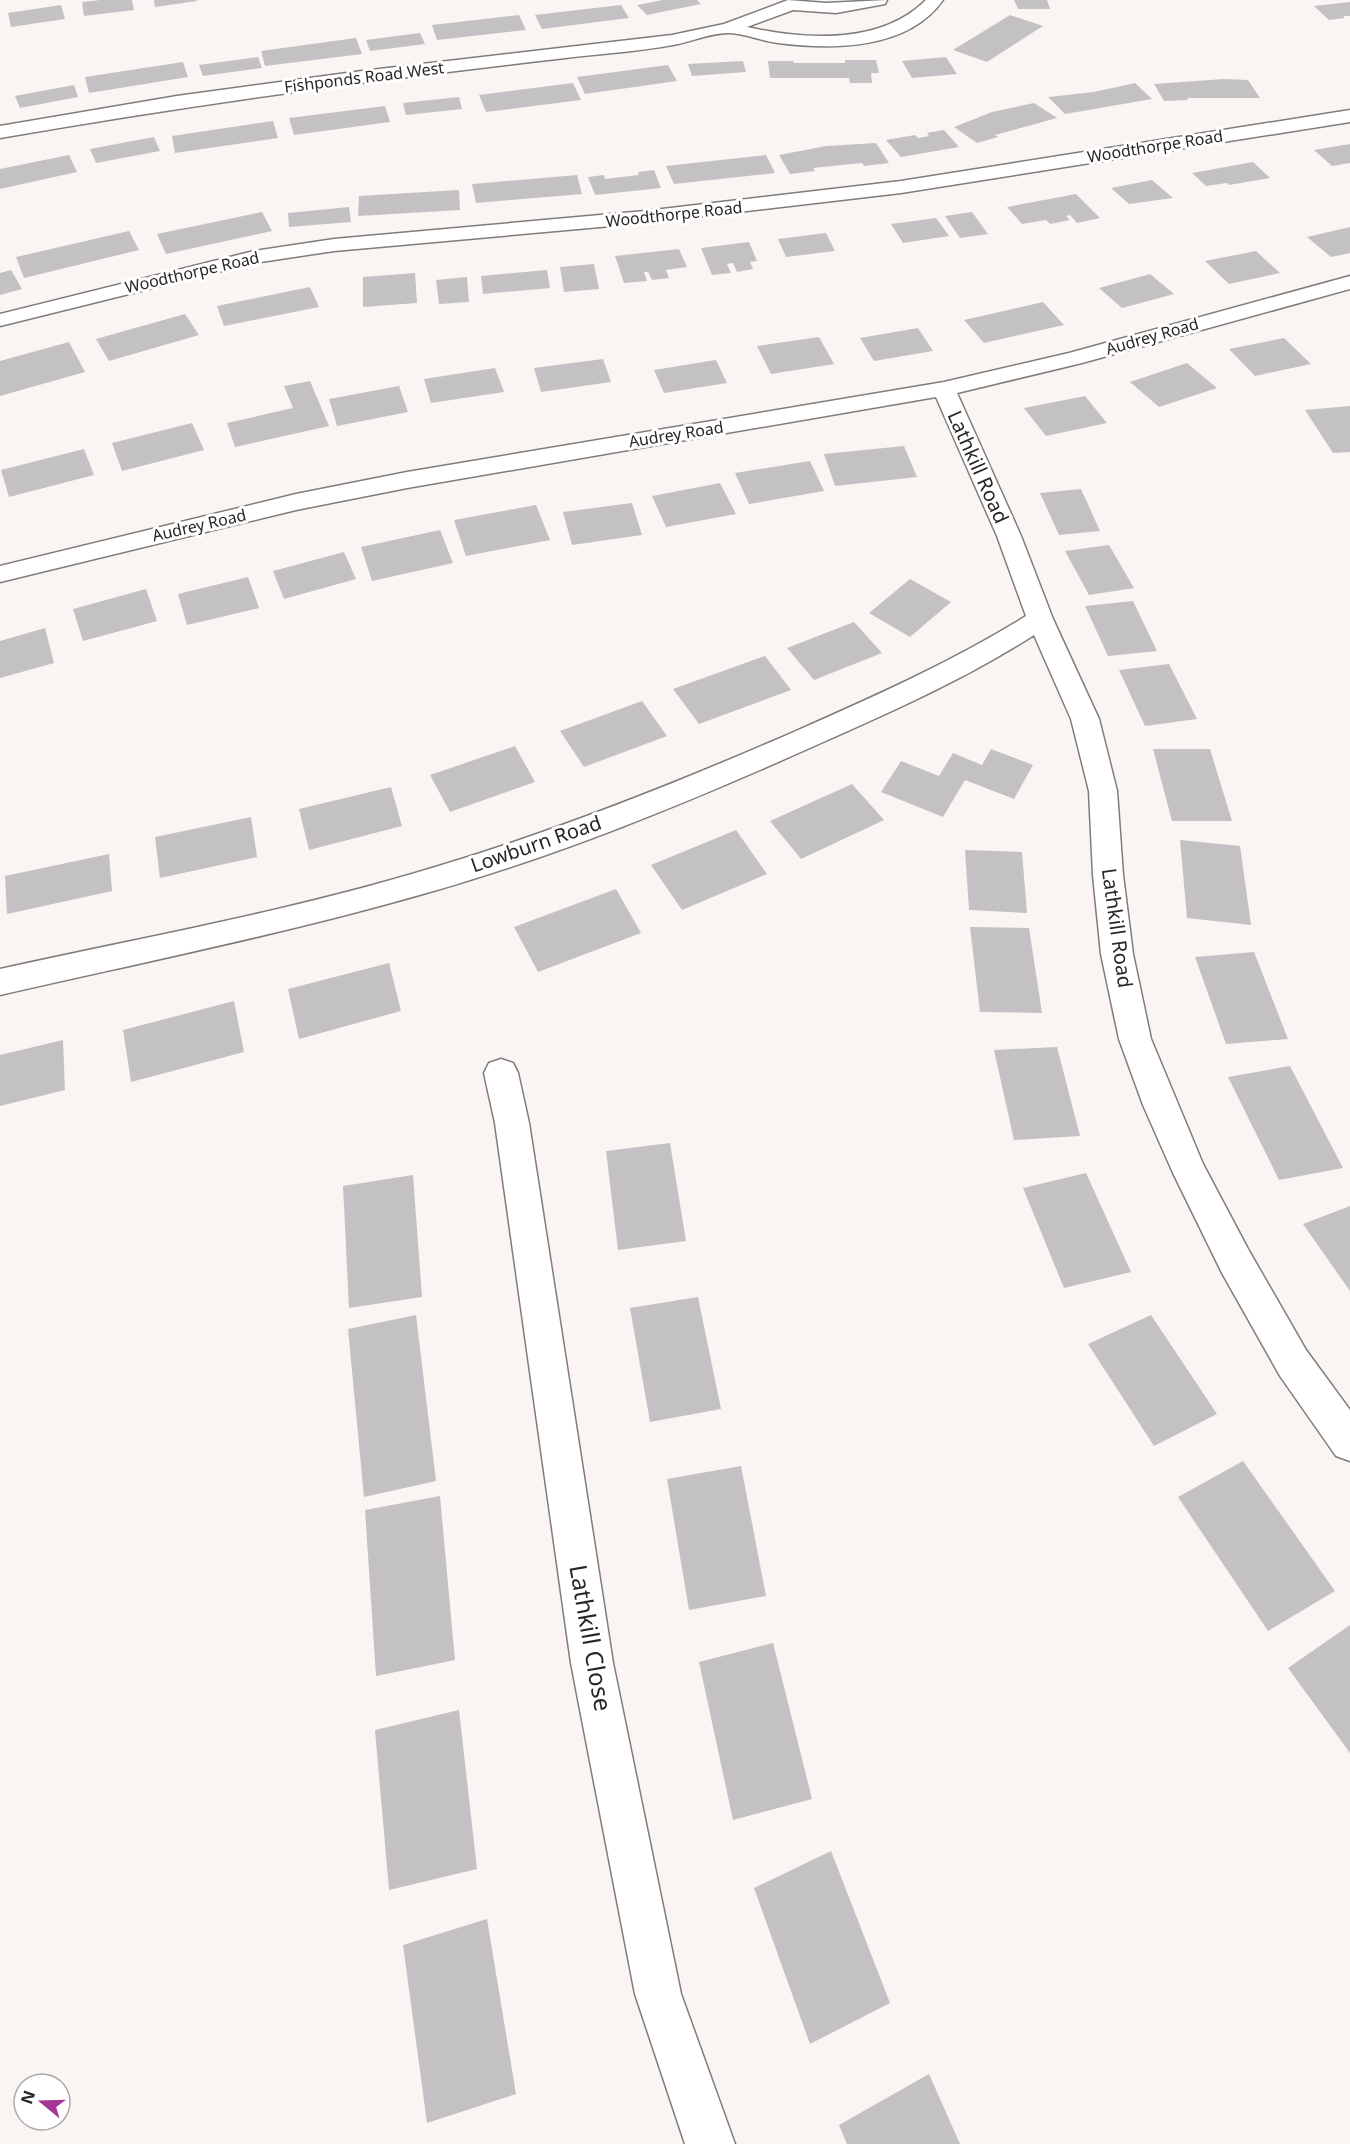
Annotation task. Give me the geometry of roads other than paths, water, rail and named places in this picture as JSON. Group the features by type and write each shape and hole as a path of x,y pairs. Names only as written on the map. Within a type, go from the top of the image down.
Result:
{"street":[{"path":"798,2 831,9 855,7 879,0"},
{"name":"Fishponds Road West","path":"729,28 785,40 822,41 860,38 892,30 917,18 935,0"},
{"name":"Fishponds Road West","path":"0,132 177,102 362,76 672,40 729,28 798,2"},
{"name":"Woodthorpe Road","path":"0,320 254,257 334,245 621,219 845,194 1350,116"},
{"name":"Audrey Road","path":"0,574 296,502 396,482 944,389 1344,290"},
{"name":"Lathkill Road","path":"944,389 1009,536 1040,619 1085,719 1103,791 1107,875 1117,954 1135,1039 1160,1105 1190,1173 1234,1261 1293,1363 1350,1442"},
{"name":"Lowburn Road","path":"0,981 307,913 432,880 579,831 736,769 907,693 986,654 1040,619"},
{"name":"Lathkill Close","path":"501,1073 512,1124 592,1663 658,1994 710,2144"}]}
